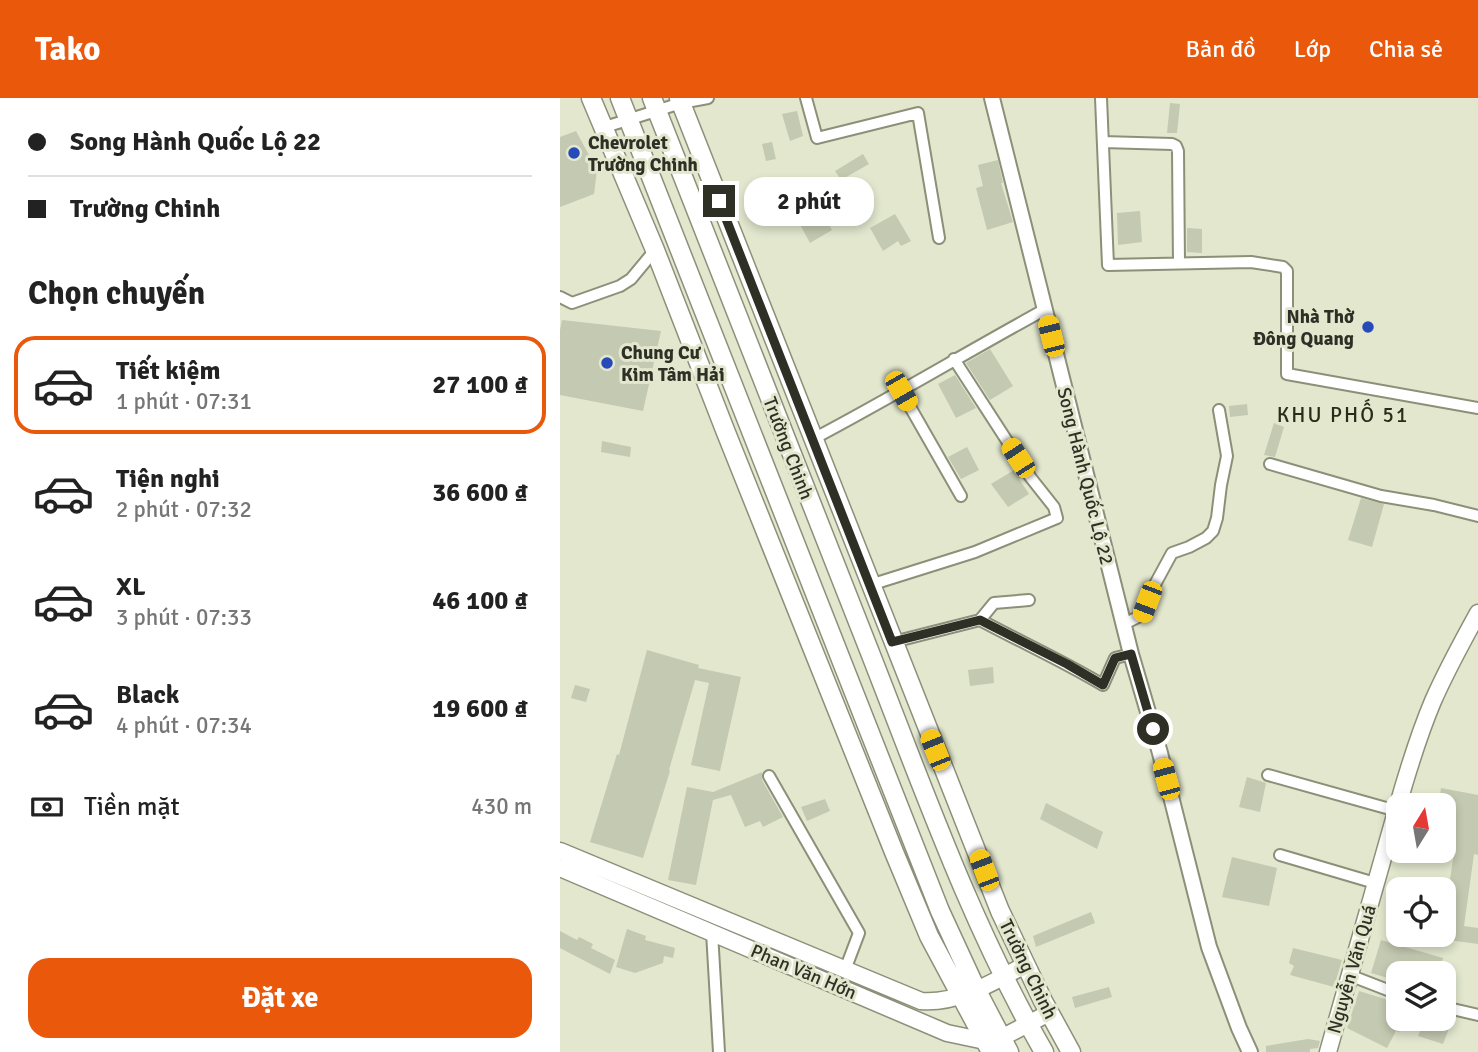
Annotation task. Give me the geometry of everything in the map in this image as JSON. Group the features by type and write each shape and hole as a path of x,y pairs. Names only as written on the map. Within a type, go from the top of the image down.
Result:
{"main road":[{"name":"Trường Chinh","path":"591,98 655,250 929,936 969,993"},
{"name":"Trường Chinh","path":"620,98 940,911 969,993 996,1046"},
{"name":"Trường Chinh","path":"680,101 1000,911 1049,1013 1071,1052"},
{"name":"Trường Chinh","path":"655,104 924,792 1003,976 1044,1052"},
{"name":"Nguyễn Văn Quá","path":"1402,793 1432,703 1478,613"},
{"name":"Nguyễn Văn Quá","path":"1328,1052 1386,848"},
{"name":"Phan Văn Hớn","path":"560,851 610,881 712,932 947,1032 996,1046"},
{"name":"Phan Văn Hớn","path":"560,867 610,881 921,1001 934,1002 969,993 1025,965"},
{"path":"996,1046 1049,1013"}],"street":[{"path":"605,127 629,119 655,104 708,98"},
{"path":"806,98 817,138 918,113 939,238"},
{"name":"Song Hành Quốc Lộ 22","path":"992,98 1131,654 1160,754 1209,947 1250,1052"},
{"path":"1101,98 1108,265 1251,262 1283,267 1287,271 1287,374 1478,408"},
{"path":"1103,142 1176,146 1179,263"},
{"path":"560,297 572,303 621,286 631,279 655,250"},
{"path":"813,439 1044,310"},
{"path":"870,585 975,552 1057,518 1054,508 1031,478 954,359"},
{"path":"901,391 961,496"},
{"path":"1124,624 1142,615 1172,553 1206,538 1213,531 1227,456 1219,410"},
{"path":"1270,464 1381,496 1478,516"},
{"path":"892,642 980,620 994,603 1029,600"},
{"path":"980,620 1103,685 1115,658 1131,654"},
{"path":"1268,775 1386,804"},
{"path":"769,776 859,933 845,970"},
{"path":"1280,855 1376,883"},
{"path":"712,932 719,1052"},
{"path":"1349,975 1386,989"},
{"path":"1456,1010 1478,1015"}],"building":[{"path":"1170,103 1180,104 1177,133 1167,133"},
{"path":"797,111 803,136 790,141 782,114"},
{"name":"Chevrolet Trường Chinh","path":"576,131 597,170 594,194 560,207 560,137"},
{"path":"772,142 776,159 766,161 762,144"},
{"path":"863,154 869,164 841,180 835,171"},
{"path":"998,160 1001,183 1013,222 987,230 976,188 983,186 978,165"},
{"path":"812,186 818,194 813,198 832,230 810,243 797,219 803,216 792,200"},
{"path":"1140,211 1142,242 1118,245 1117,213"},
{"path":"895,214 911,241 901,246 898,241 883,251 870,228"},
{"path":"1187,228 1202,229 1202,253 1187,252"},
{"name":"Chung Cư Kim Tâm Hải","path":"562,320 661,331 643,411 560,395"},
{"path":"990,349 1013,386 990,400 966,363"},
{"path":"955,375 976,408 956,418 938,384"},
{"path":"1247,404 1248,415 1230,417 1229,406"},
{"path":"1274,423 1284,427 1275,457 1264,455"},
{"path":"602,441 631,447 630,457 601,452"},
{"path":"967,447 979,470 961,479 948,457"},
{"path":"1016,469 1029,494 1008,507 991,484"},
{"path":"1361,498 1384,504 1372,547 1348,540"},
{"path":"647,650 699,665 698,668 741,677 720,771 691,765 709,683 695,680 643,858 590,842 617,754 619,755"},
{"path":"993,667 994,683 970,686 968,670"},
{"path":"575,685 590,689 586,702 571,698"},
{"path":"762,772 762,780 783,817 763,827 760,821 745,827 731,795 713,800 696,885 668,880 687,787 713,792"},
{"path":"1247,777 1266,783 1260,812 1239,807"},
{"path":"1441,788 1478,795 1478,855 1474,854 1464,926 1478,928 1478,944 1456,941 1456,877 1450,877 1452,863 1456,863 1456,793 1440,793"},
{"path":"825,799 830,811 807,821 801,807"},
{"path":"1046,803 1103,832 1097,849 1040,819"},
{"path":"1232,857 1277,868 1269,906 1222,897"},
{"path":"1091,912 1095,923 1036,947 1033,936"},
{"path":"627,929 646,936 645,940 675,948 673,958 664,956 663,963 635,973 616,967"},
{"path":"560,931 577,940 579,937 593,944 591,948 615,960 610,974 560,948"},
{"path":"1381,940 1386,941 1386,947 1405,947 1443,958 1442,961 1386,961 1386,977 1371,973"},
{"path":"1293,948 1342,960 1334,987 1290,975 1294,966 1289,963"},
{"path":"1109,987 1112,997 1075,1008 1072,997"},
{"path":"1359,991 1386,999 1386,1031 1396,1031 1387,1048 1347,1028"},
{"path":"1420,1031 1448,1031 1443,1044 1418,1036"},
{"path":"1308,1039 1320,1041 1318,1048 1310,1049 1310,1052 1266,1052 1266,1046"}],"place":[{"name":"Chevrolet Trường Chinh","path":"574,153"},
{"name":"Nhà Thờ Đông Quang","path":"1368,327"},
{"name":"Chung Cư Kim Tâm Hải","path":"607,363"}],"district":[{"name":"KHU PHỐ 51","path":"1343,415"}],"route":[{"path":"719,201 892,642 980,620 1103,685 1115,658 1131,654 1153,729"}]}
